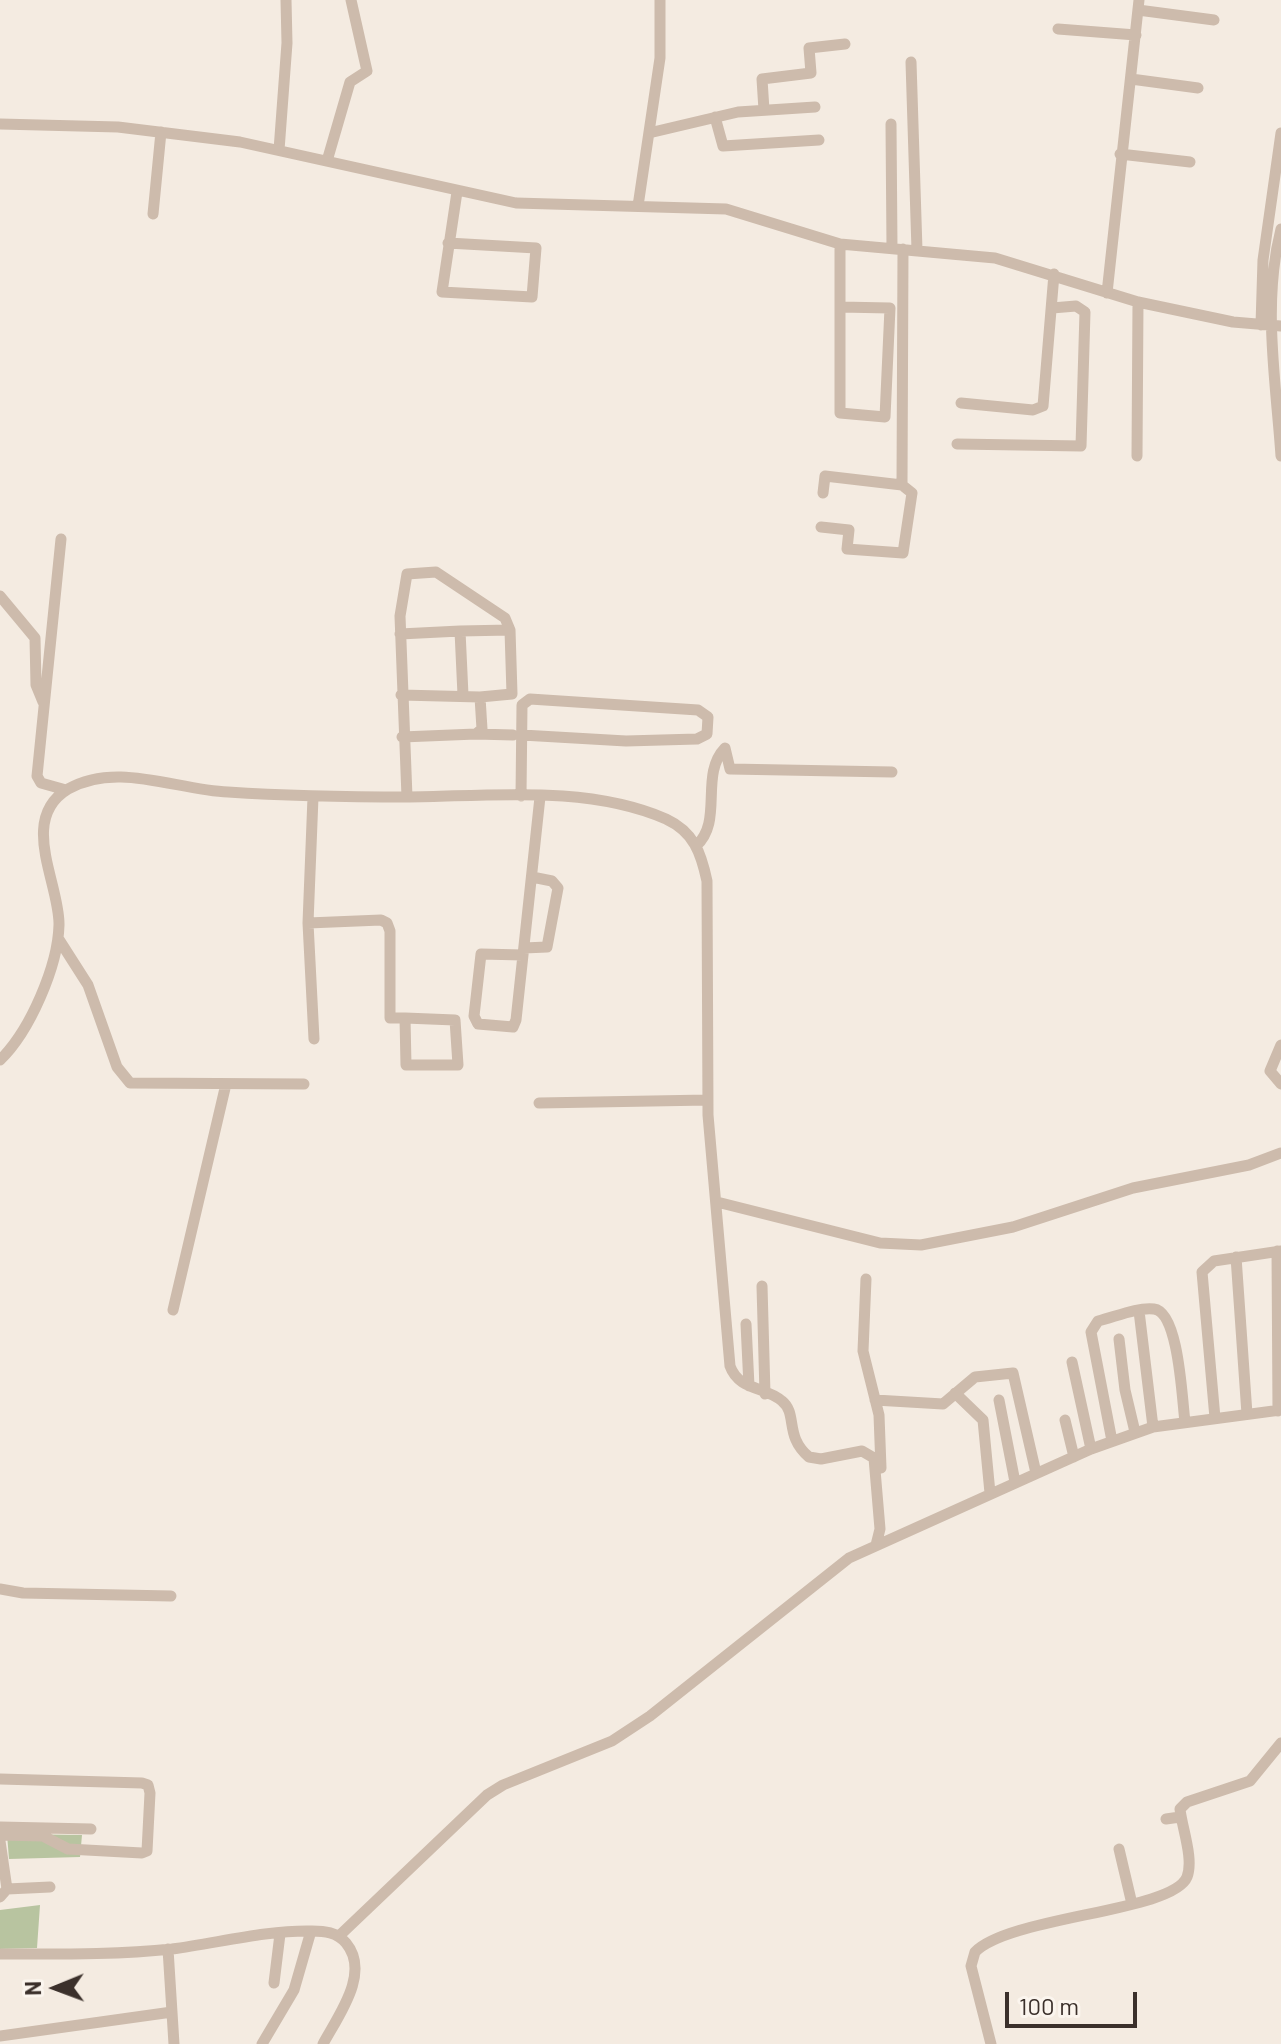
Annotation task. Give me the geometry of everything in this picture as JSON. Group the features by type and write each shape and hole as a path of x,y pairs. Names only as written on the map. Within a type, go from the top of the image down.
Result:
{"street":[{"path":"279,150 287,43 286,0"},
{"path":"327,161 350,82 367,71 351,0"},
{"path":"638,206 662,35 660,0"},
{"path":"1107,293 1120,154 1139,5 1214,20"},
{"path":"1058,29 1136,35"},
{"path":"764,110 762,79 811,73 809,48 845,44"},
{"path":"911,62 917,250"},
{"path":"1131,79 1198,88"},
{"path":"649,133 715,117 815,107"},
{"path":"715,117 723,146 819,140"},
{"path":"0,124 161,132 279,150 516,203 739,212 840,244 995,258 1138,302 1271,325"},
{"path":"891,124 898,248 902,485"},
{"path":"153,214 161,132"},
{"path":"1281,133 1263,260 1281,456"},
{"path":"1120,154 1190,162"},
{"path":"448,243 536,248 532,297 442,292 448,243 457,192"},
{"path":"1271,325 1275,257 1281,229"},
{"path":"840,244 840,307 840,413 885,417 890,308 840,307"},
{"path":"961,403 1033,410 1043,406 1054,274"},
{"path":"1137,456 1138,302"},
{"path":"957,444 1081,446 1085,312 1076,306 1052,308"},
{"path":"821,527 849,530 847,549 903,553 912,493 902,485 825,476 823,493"},
{"path":"61,539 38,781 66,790"},
{"path":"401,695 480,697 512,694 510,630 505,618 436,572 407,574 400,634 401,695 402,737 407,797"},
{"path":"0,596 35,638 36,685 45,706"},
{"path":"400,634 510,630"},
{"path":"460,631 463,695"},
{"path":"476,734 482,729 480,697"},
{"path":"402,737 476,734 517,735 626,741 697,739 707,734 708,717 698,710 534,698 522,705 517,735 521,796"},
{"path":"696,846 708,832 714,763 725,748 730,769 892,772"},
{"path":"0,1060 27,1028 58,938 59,920 47,872 43,827 52,806 66,790 105,778 126,776 214,792 313,797 540,797 630,807 667,820 690,834 707,881 708,1100 730,1366 736,1378 784,1402 791,1416 791,1433 809,1457 821,1459 882,1449"},
{"path":"313,797 308,923 314,1039"},
{"path":"532,877 552,881 558,888 547,947 524,951 481,954 474,1016 478,1024 513,1027 524,951 540,797"},
{"path":"308,923 381,920 387,923 390,931 390,1018 405,1018 455,1020 458,1065 406,1065 405,1018"},
{"path":"58,938 88,985 123,1078 138,1085 304,1084"},
{"path":"1281,1045 1270,1071 1281,1084"},
{"path":"173,1310 226,1084"},
{"path":"539,1103 708,1100"},
{"path":"717,1202 880,1243 921,1245 1013,1227 1133,1188 1249,1165 1281,1153"},
{"path":"339,1936 487,1795 512,1780 612,1741 677,1695 818,1579 881,1542 1135,1432 1280,1410 1279,1251 1214,1261 1201,1276 1215,1418"},
{"path":"1236,1257 1247,1414"},
{"path":"866,1279 863,1351 875,1400 882,1449 881,1542"},
{"path":"762,1286 765,1394"},
{"path":"1112,1441 1091,1332 1098,1321 1154,1309 1169,1321 1185,1422"},
{"path":"1139,1311 1153,1427"},
{"path":"746,1324 749,1386"},
{"path":"1119,1339 1125,1390 1135,1432"},
{"path":"1072,1362 1091,1449"},
{"path":"875,1400 943,1404 975,1377 1008,1372 1016,1375 1036,1473"},
{"path":"955,1393 983,1420 990,1493"},
{"path":"999,1400 1015,1482"},
{"path":"1065,1420 1074,1457"},
{"path":"867,1452 876,1464 881,1542"},
{"path":"0,1589 23,1593 171,1596"},
{"path":"991,2044 971,1966 975,1952 984,1943 1000,1936 1132,1904 1172,1891 1184,1883 1189,1873 1180,1809 1187,1802 1250,1781 1281,1743"},
{"path":"0,1779 148,1785 147,1851 142,1853 68,1849 43,1836 0,1838 4,1893 50,1887"},
{"path":"1166,1819 1180,1817"},
{"path":"0,1827 91,1829"},
{"path":"1119,1849 1132,1904"},
{"path":"262,2044 294,1990 311,1931"},
{"path":"0,1954 168,1949 311,1931 339,1936 353,1955 355,1973 351,1990 323,2044"},
{"path":"274,1983 280,1934"},
{"path":"168,1949 174,2044"},
{"path":"0,2036 172,2012"}],"green space":[{"path":"7,1834 82,1835 80,1857 9,1859"},
{"path":"40,1905 37,1948 0,1949 0,1910"}]}
